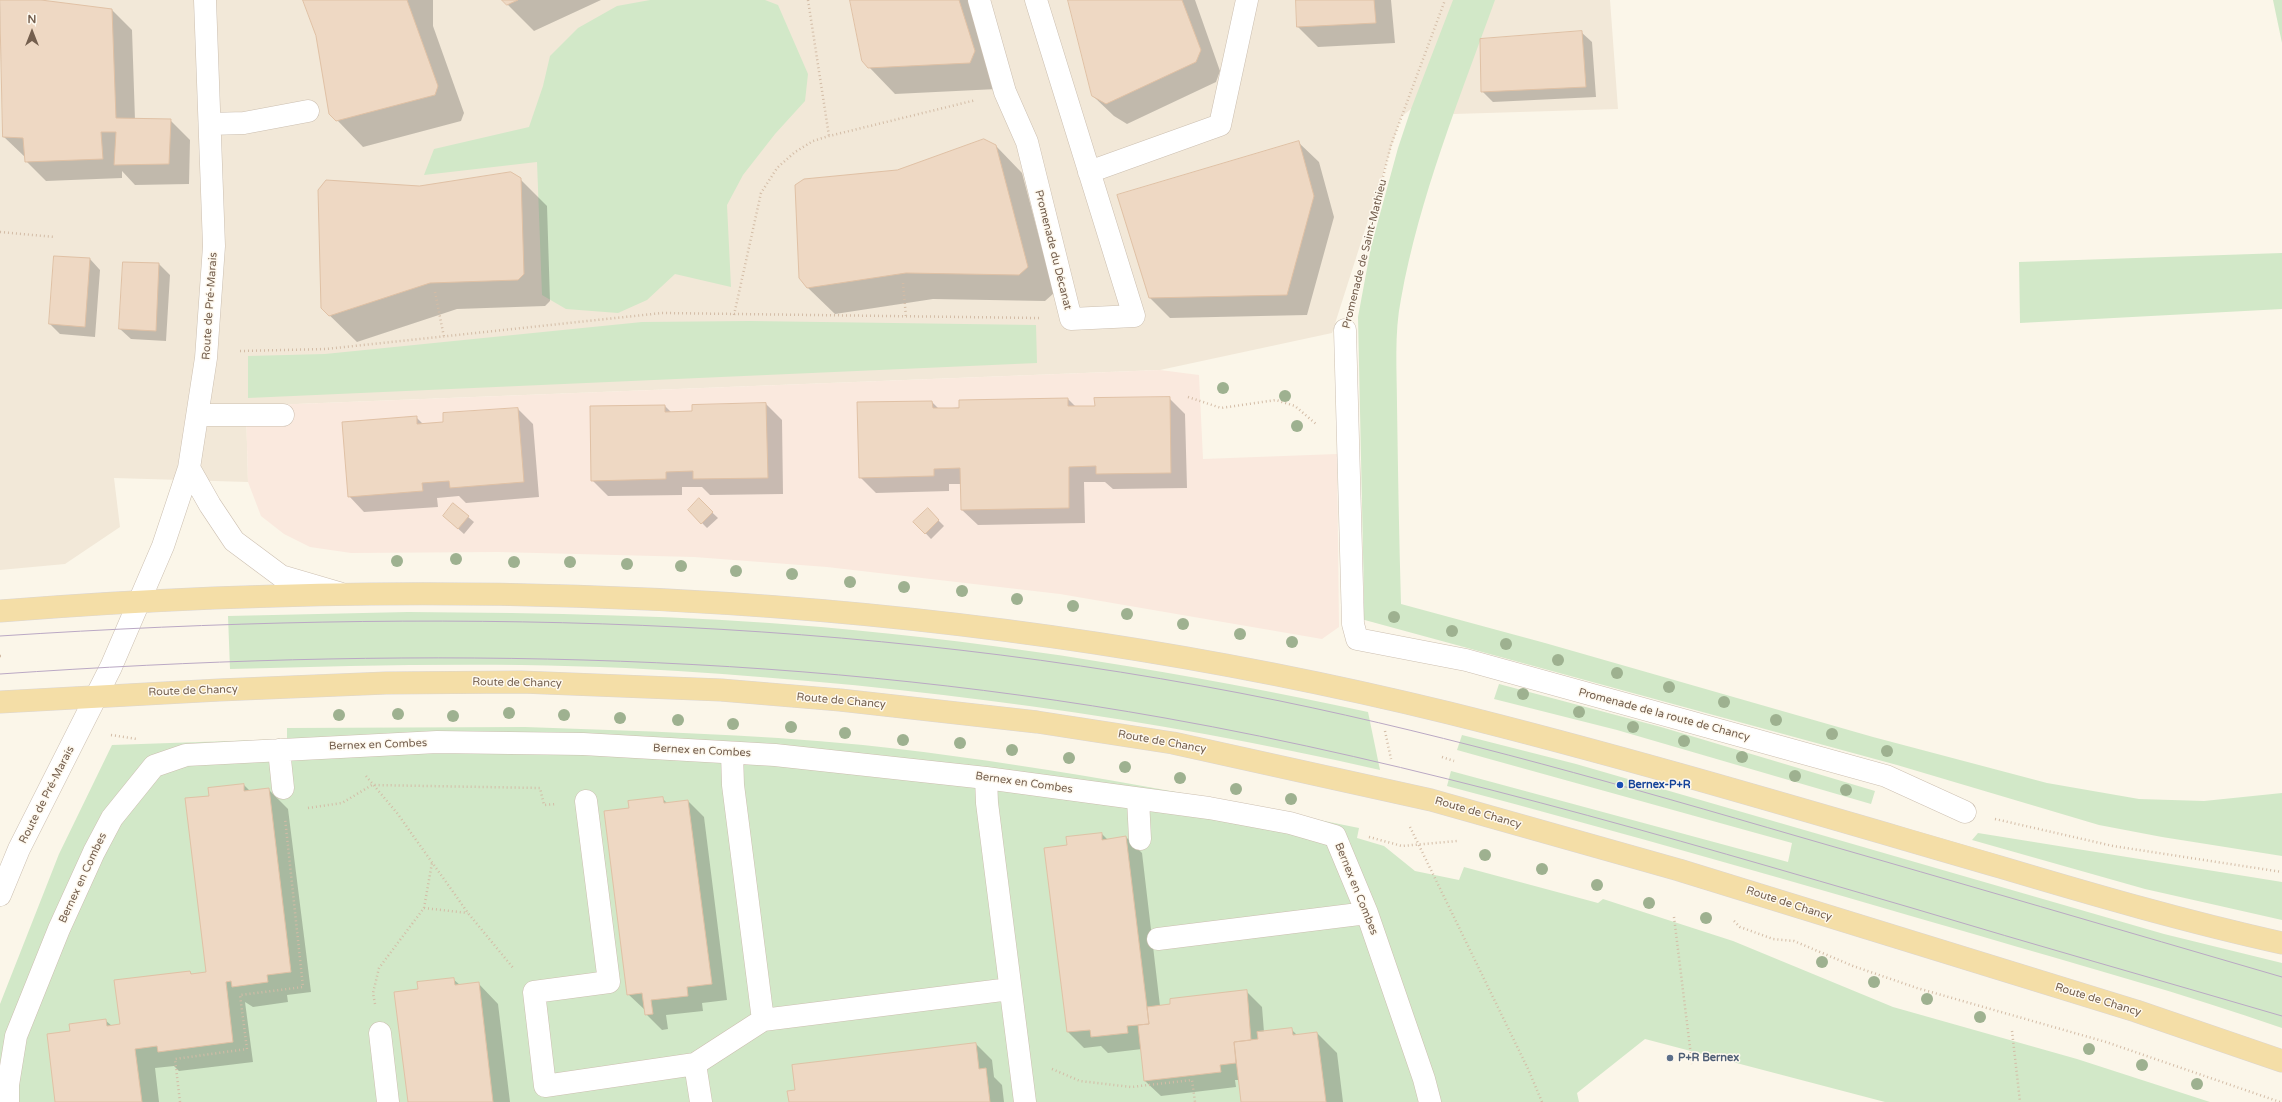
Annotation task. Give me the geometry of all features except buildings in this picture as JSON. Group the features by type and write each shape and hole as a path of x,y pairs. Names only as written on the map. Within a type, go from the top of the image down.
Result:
{"main road":[{"path":"0,610 140,601 345,595 500,593 630,597 723,602 924,619 1020,631 1182,656 1453,714 1660,770 2169,916 2282,943"},
{"name":"Route de Chancy","path":"0,702 97,696 386,684 522,682 721,690 840,700 1044,723 1173,743 1398,792 1765,895 1871,931 2136,1011 2282,1061"}],"street":[{"name":"Route de Pré-Marais","path":"0,895 19,849 97,696 140,601 172,521 188,468 206,358 214,246 205,0"},
{"name":"Promenade du Décanat","path":"979,0 1005,92 1026,142 1071,319 1134,316 1036,0"},
{"path":"1089,172 1220,125 1247,0"},
{"path":"210,124 244,123 308,111"},
{"name":"Promenade de Saint-Mathieu","path":"1345,330 1353,624 1357,639"},
{"path":"198,414 283,414"},
{"path":"188,468 234,541 281,576 345,595"},
{"name":"Promenade de la route de Chancy","path":"1357,639 1466,660 1886,776 1965,812"},
{"name":"Bernex en Combes","path":"8,1102 8,1085 16,1036 59,929 94,852 112,818 154,766 186,755 343,745 437,742 583,744 775,755 986,778 1210,808 1283,821 1335,836 1367,912 1424,1078 1430,1102"},
{"path":"279,750 283,788"},
{"path":"732,753 733,785 763,1020"},
{"path":"986,778 987,803 1025,1102"},
{"path":"1138,799 1140,839"},
{"path":"586,801 609,982 534,992 546,1094 695,1064 763,1020 1010,989"},
{"path":"1158,939 1367,912"},
{"path":"380,1033 388,1102"},
{"path":"695,1064 701,1102"}],"path":[{"path":"808,0 829,136"},
{"name":"Promenade de Saint-Mathieu","path":"1345,330 1391,145 1445,0"},
{"path":"734,315 761,193 777,168 795,152 813,140 1005,92"},
{"path":"0,232 55,237"},
{"path":"902,284 906,317"},
{"path":"435,292 444,336"},
{"path":"240,351 326,349 662,313 1071,319"},
{"path":"1188,397 1221,408 1276,400 1295,406 1334,441 1348,444"},
{"path":"1377,697 1398,792 1407,818 1451,913 1529,1071 1542,1102"},
{"path":"1442,757 1454,761"},
{"path":"306,808 342,803 372,785 540,788 544,805 586,801"},
{"path":"386,800 468,913 534,992"},
{"path":"180,1102 175,1059 247,1049 240,995 303,987 284,811"},
{"path":"1965,812 2113,846 2282,872"},
{"path":"1383,841 1402,846 1421,846 1463,840"},
{"path":"380,1033 373,993 379,968 424,908 432,863"},
{"path":"424,908 468,913"},
{"path":"1729,916 1740,927 1773,939 1794,941 1853,966 1916,988 2106,1042 2280,1102"},
{"path":"1674,917 1692,1064"},
{"path":"2012,1031 2020,1102"},
{"path":"1019,1055 1080,1081 1131,1087 1192,1080 1195,1102"}],"shaded area":[{"path":"0,0 1610,0 1618,109 1454,114 1411,109 1401,117 1332,333 1160,370 246,406 248,482 114,478 120,527 65,564 0,570"},
{"path":"1160,370 1199,375 1203,459 1337,454 1339,627 1322,639 1060,594 827,567 694,557 498,552 351,553 310,547 284,534 261,516 248,482 246,406"}],"green space":[{"path":"650,0 765,0 778,5 808,74 805,101 775,134 743,175 727,205 731,287 675,274 647,300 618,313 566,309 542,295 537,162 424,175 434,149 529,127 543,86 550,56 578,28 617,6"},
{"path":"1453,0 1495,0 1429,186 1418,223 1401,299 1397,325 1396,365 1401,604 1545,643 1873,737 2047,783 2139,799 2204,801 2282,793 2282,856 2162,837 2099,825 1897,765 1361,619 1364,599 1358,317 1371,247 1398,148 1411,109"},
{"path":"2273,0 2282,0 2282,43"},
{"path":"2282,253 2282,309 2020,323 2019,262"},
{"path":"750,321 1036,325 1037,363 248,398 248,356 325,354 642,322"},
{"path":"408,612 615,615 821,627 959,642 1164,672 1368,712 1380,770 1206,734 1119,719 943,695 767,677 622,668 510,665 398,665 230,669 228,616"},
{"path":"1499,684 1661,727 1875,791 1871,804 1617,730 1494,699"},
{"path":"525,727 694,733 778,738 925,752 1112,780 1359,828 1357,838 1384,846 1415,871 1459,880 1464,867 1598,903 1603,899 1733,941 1893,1007 2077,1059 2210,1102 1885,1102 1645,1039 1577,1093 1579,1102 0,1102 0,1004 59,854 112,745 287,739 287,728"},
{"path":"1462,735 1576,764 2164,934 2282,963 2282,1028 2168,991 1977,935 1647,840 1447,786 1451,771 1788,862 1792,843 1457,750"},
{"path":"1978,833 2282,882 2282,920 2145,889 1972,840"}],"tram line":[{"path":"0,636 162,627 322,622 483,621 642,625 802,635 961,650 1120,672 1280,701 1346,715 1411,730 1541,764 1671,800 2282,977"},
{"path":"0,674 146,665 293,660 438,658 584,660 729,667 875,678 1020,695 1165,718 1260,736 1447,779 1727,854 2282,1016"}],"place":[{"name":"Bernex-P+R","path":"1620,785"},
{"name":"P+R Bernex","path":"1670,1058"}]}
